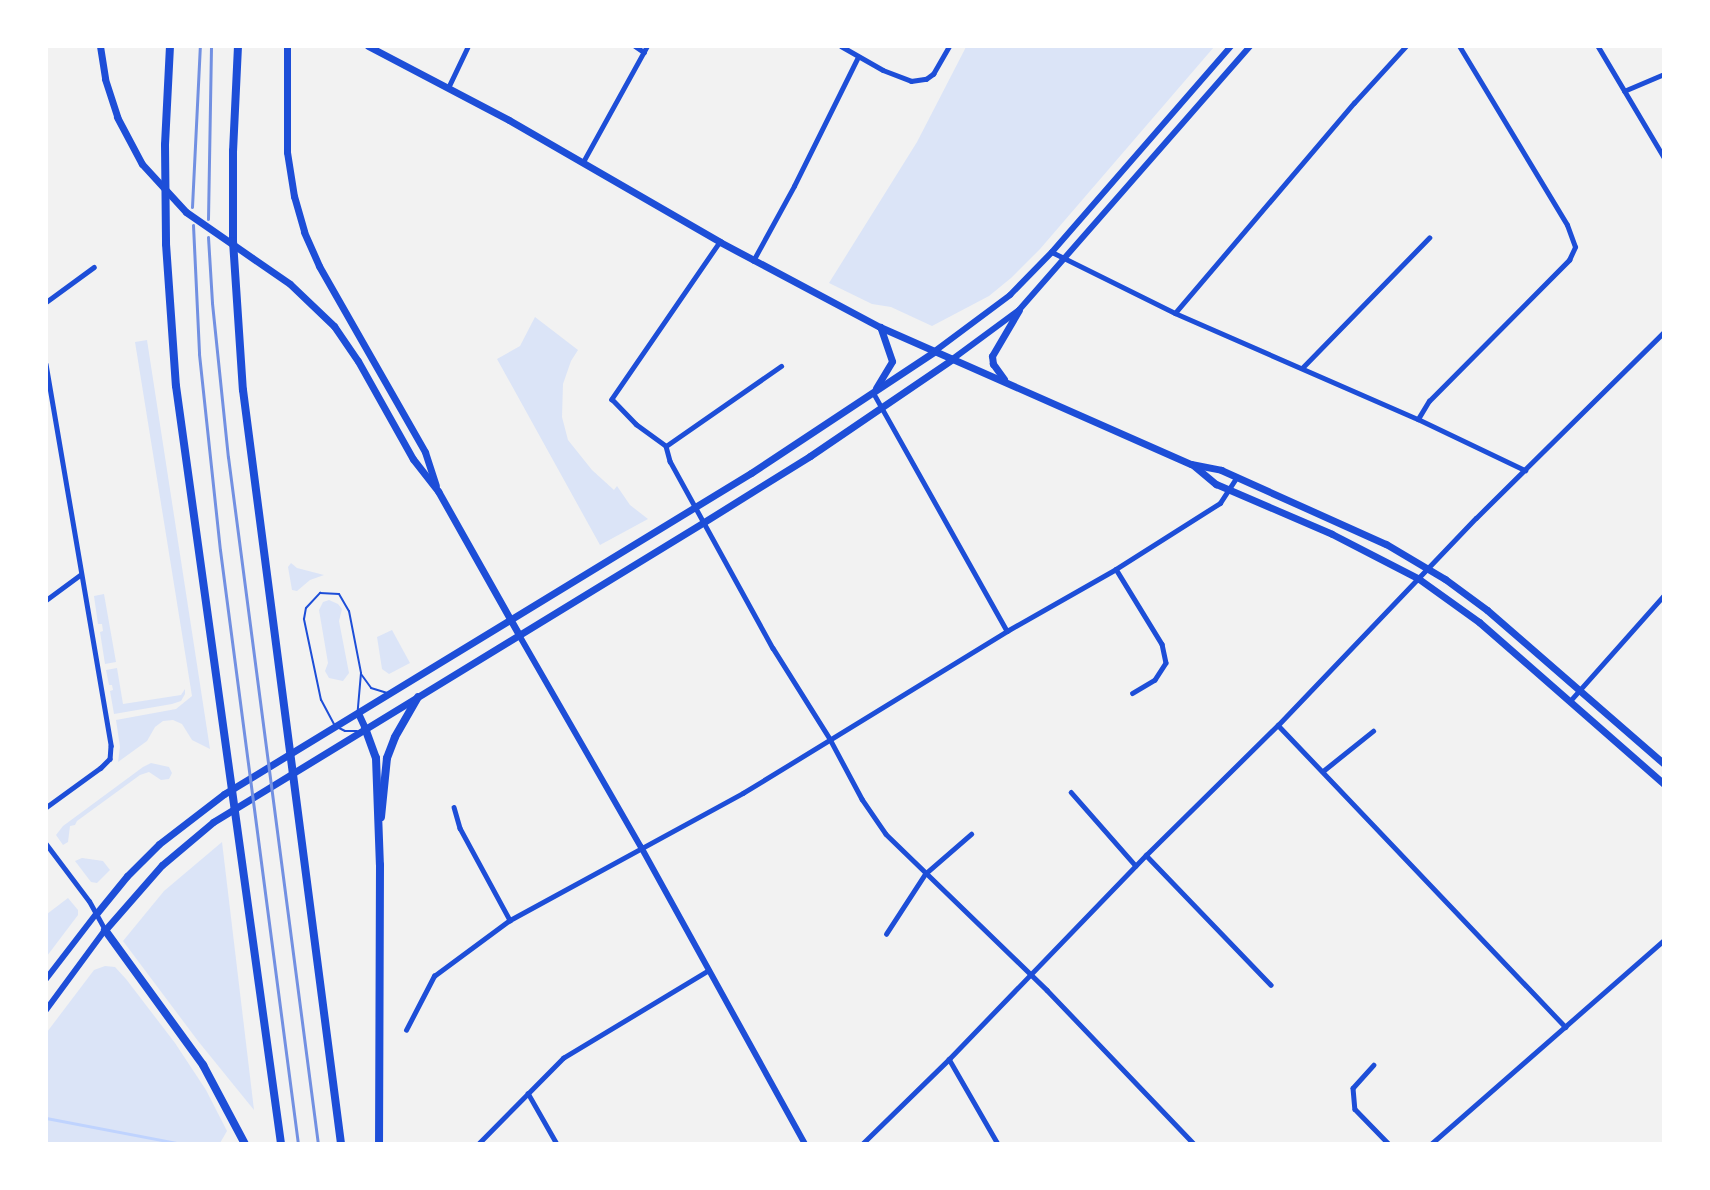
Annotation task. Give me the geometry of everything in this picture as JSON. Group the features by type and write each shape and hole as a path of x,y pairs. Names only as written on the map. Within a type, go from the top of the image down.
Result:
{"highway":[{"path":"170,46 165,192 171,329 185,454 281,1143"},
{"path":"238,46 232,181 238,333 341,1143"},
{"path":"379,837 387,758 418,697"},
{"path":"365,729 376,758 379,837 379,1143"},
{"path":"105,930 203,1065 245,1143"}],"main road":[{"path":"100,46 109,92 127,140 150,174 176,203 315,305 342,337 413,459 438,491 510,621 641,847 805,1143"},
{"path":"287,46 286,152 294,196 304,232 319,266 425,452 438,491"},
{"path":"368,46 583,162 753,261 880,327 1191,464 1221,470 1377,540 1428,569 1487,610 1664,764"},
{"path":"46,979 137,865 186,821 224,794 801,442 935,351 1010,295 1052,252 1231,46"},
{"path":"46,1010 105,930 140,888 188,841 243,803 704,522 954,358 1019,310 1250,46"},
{"path":"1005,381 993,364 992,356 1019,310"},
{"path":"873,392 892,361 880,327"},
{"path":"1191,464 1216,484 1357,546 1419,579 1479,622 1664,784"},
{"path":"358,713 365,729"}],"street":[{"path":"448,88 468,46"},
{"path":"583,162 645,49 635,46"},
{"path":"841,46 858,57 907,80 923,80 936,71 949,46"},
{"path":"1175,313 1354,103 1406,46"},
{"path":"1418,419 1429,401 1569,260 1575,244 1562,218 1459,46"},
{"path":"1598,46 1664,157"},
{"path":"753,261 794,186 858,57"},
{"path":"1624,91 1664,74"},
{"path":"1302,368 1429,238"},
{"path":"720,242 612,399 636,424 666,446 670,461 773,648 830,739 862,799 886,834 1029,974 1194,1143"},
{"path":"1052,252 1175,313 1418,419 1525,470"},
{"path":"46,302 94,267"},
{"path":"862,1143 949,1059 1146,855 1278,725 1525,470 1664,332"},
{"path":"46,364 48,390 111,746 110,759 101,768 46,808"},
{"path":"666,446 781,366"},
{"path":"873,392 1006,631"},
{"path":"406,1030 435,976 510,920 743,793 1006,631 1116,569 1220,503 1231,490 1237,477"},
{"path":"1116,569 1162,644 1166,663 1155,680 1133,693"},
{"path":"46,600 80,575"},
{"path":"1570,701 1664,595"},
{"path":"1278,725 1566,1027"},
{"path":"1323,771 1373,730"},
{"path":"1071,792 1136,866"},
{"path":"454,807 460,828 510,920"},
{"path":"886,934 925,874 971,834"},
{"path":"46,844 105,930"},
{"path":"1146,855 1270,985"},
{"path":"1431,1143 1664,940"},
{"path":"478,1143 548,1071 576,1049 710,970"},
{"path":"949,1059 998,1143"},
{"path":"1374,1065 1353,1088 1355,1109 1389,1143"},
{"path":"528,1093 557,1143"}],"lane":[{"path":"358,713 360,673 346,601 339,594 321,593 306,608 304,619 321,700 336,726 349,731 365,729"},
{"path":"360,673 371,688 390,694"}],"shaded area":[{"path":"966,47 1214,47 1040,249 1011,278 989,296 932,326 891,307 872,304 829,283 917,142"},
{"path":"535,317 578,350 571,361 563,384 562,417 568,440 592,470 614,490 617,486 630,505 648,519 600,545 497,359 520,346"},
{"path":"147,340 210,749 192,740 182,724 173,720 163,721 155,727 147,741 118,762 120,747 116,720 176,709 192,696 135,342"},
{"path":"291,563 297,568 324,575 310,580 297,591 292,590 288,567"},
{"path":"104,594 116,662 105,664 100,632 103,631 102,624 98,624 94,596"},
{"path":"329,600 338,604 342,609 339,621 349,673 343,681 329,678 325,671 328,663 319,610 323,602"},
{"path":"392,630 410,663 389,674 382,669 377,637"},
{"path":"117,668 123,704 181,695 185,689 185,694 181,701 172,704 114,714 110,691 113,690 112,685 109,685 106,670"},
{"path":"151,763 169,767 172,773 169,779 161,780 149,772 140,775 77,821 75,825 70,826 68,842 63,845 56,835 63,826"},
{"path":"222,842 254,1110 198,1041 123,941 164,891"},
{"path":"82,858 103,861 110,870 97,883 91,882 75,861"},
{"path":"68,898 78,910 78,915 47,956 47,914"},
{"path":"105,966 115,967 126,979 175,1043 206,1090 227,1131 220,1143 47,1143 47,1032 94,970"}],"waterway":[{"path":"46,1118 182,1144"}],"railway":[{"path":"192,207 200,46"},
{"path":"208,219 211,46"},
{"path":"193,225 199,354 220,550 298,1144"},
{"path":"208,237 212,303 228,457 318,1144"}]}
